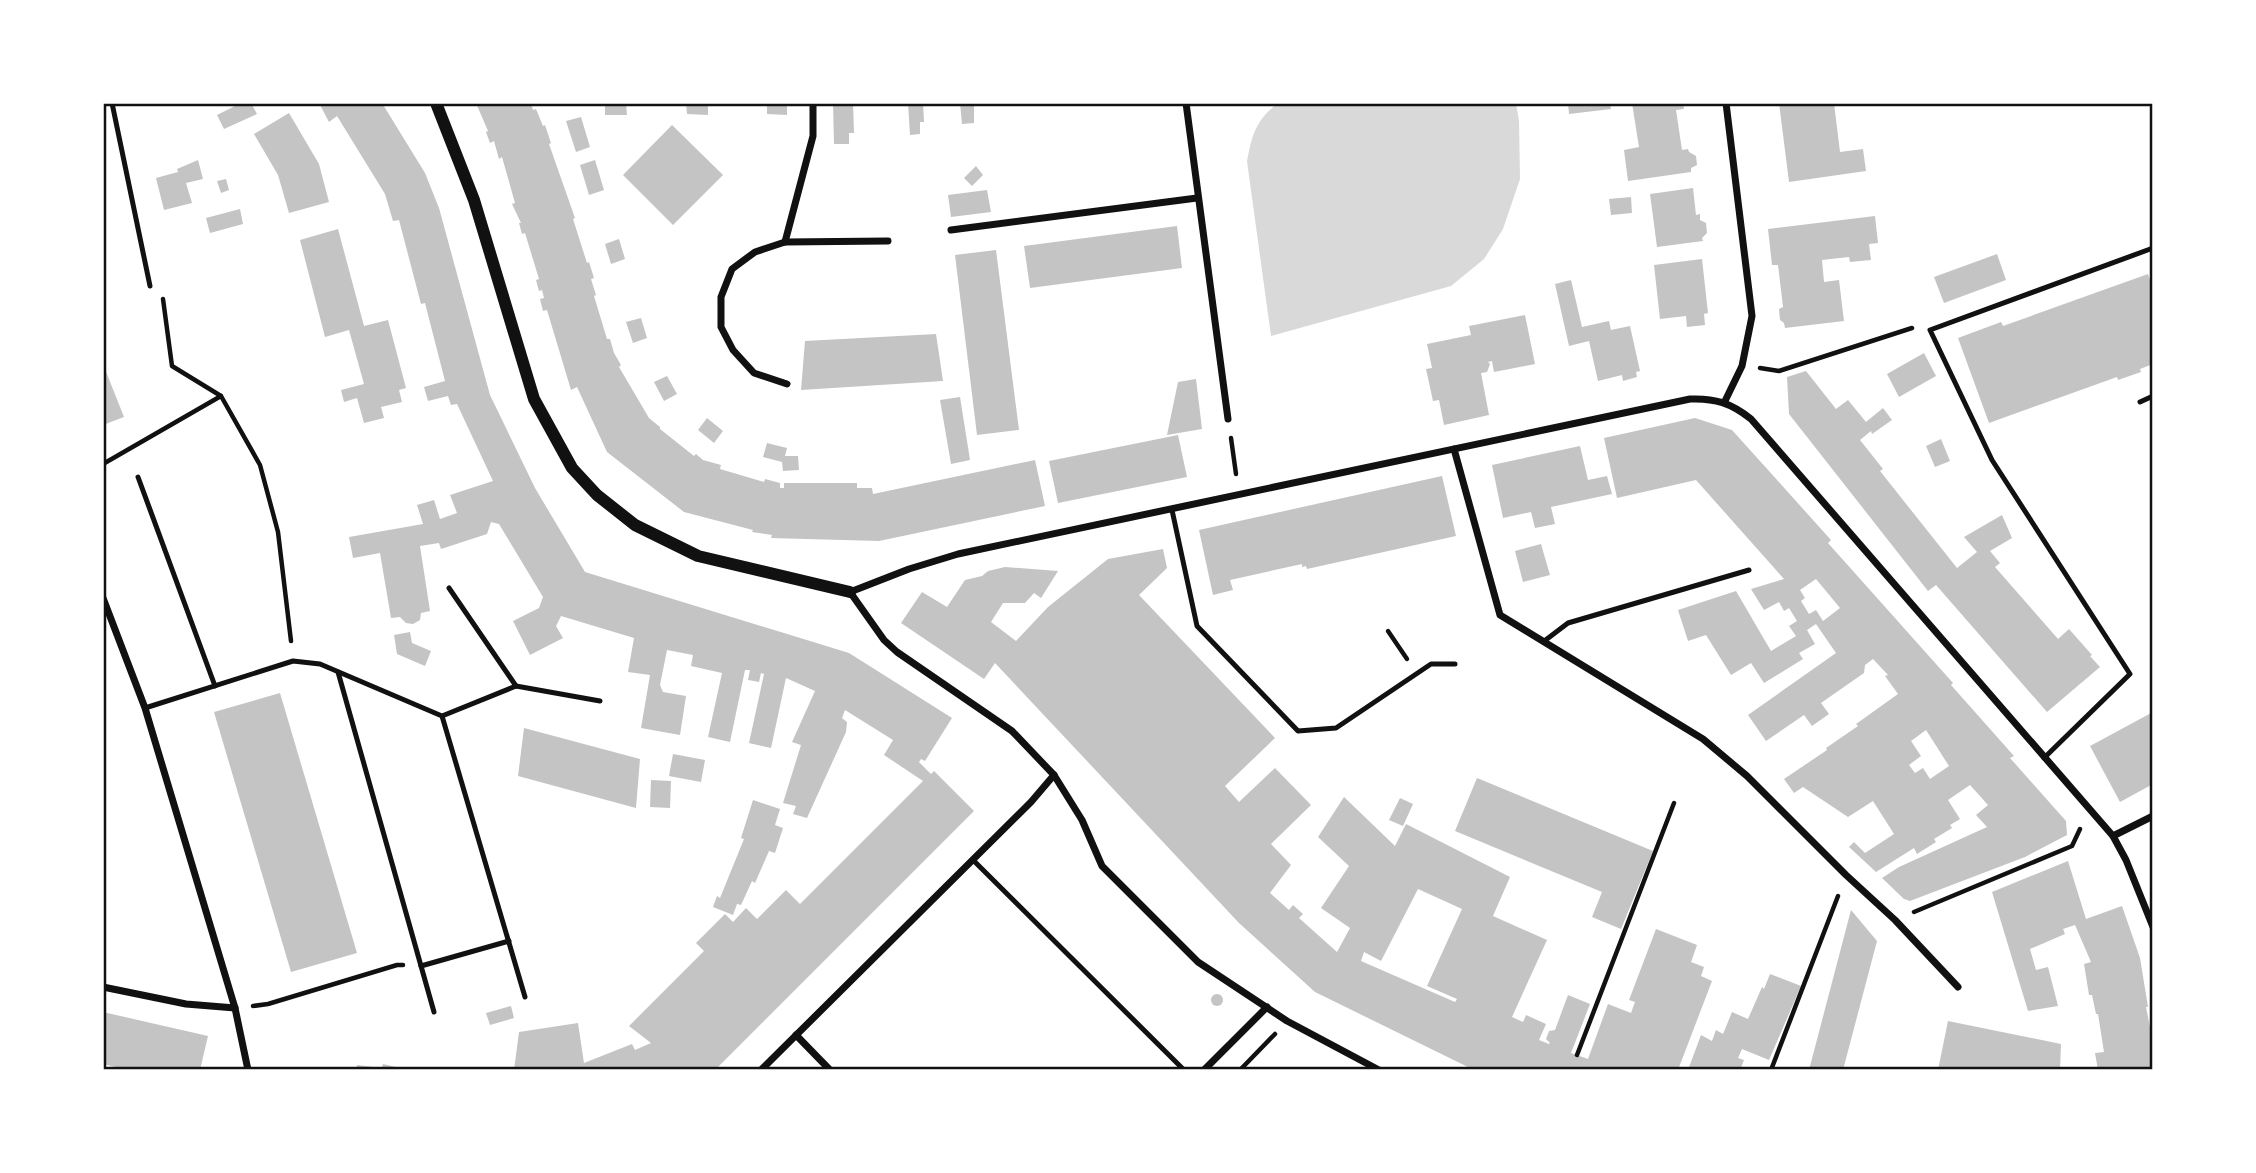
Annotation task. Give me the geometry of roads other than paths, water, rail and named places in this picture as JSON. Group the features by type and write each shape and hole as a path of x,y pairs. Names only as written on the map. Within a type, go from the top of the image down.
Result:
{"street":[{"path":"436,103 474,200 534,399 572,468 597,495 635,525 698,556 850,592 909,569 958,554 1690,399 1724,401 1751,419 2113,836 2135,880 2153,927"},
{"path":"785,242 813,136 813,103"},
{"path":"1186,103 1228,419"},
{"path":"1724,401 1742,366 1752,316 1726,103"},
{"path":"951,230 1198,198"},
{"path":"787,384 754,373 733,350 721,327 721,297 732,269 755,252 785,242 888,241"},
{"path":"1454,449 1500,615 1703,740 1747,776 1895,920 1958,987"},
{"path":"850,592 884,640 897,652 1012,731 1054,775 1082,820 1102,866 1198,962 1287,1021 1379,1070"},
{"path":"104,602 145,708 235,1008 248,1070"},
{"path":"761,1070 1031,802 1054,775"},
{"path":"2113,836 2153,816"},
{"path":"103,987 186,1004 235,1008"},
{"path":"1204,1070 1267,1007"},
{"path":"796,1035 830,1070"}],"lane":[{"path":"112,103 150,286"},
{"path":"2044,758 2130,674 1992,460 1930,330 2152,249"},
{"path":"2140,402 2153,396"},
{"path":"138,477 215,686"},
{"path":"1172,510 1197,626 1298,731 1336,729 1430,664 1455,664"},
{"path":"1543,642 1568,623 1749,570"},
{"path":"449,588 516,686"},
{"path":"145,708 293,661 320,664 442,716 516,686 600,701"},
{"path":"338,672 434,1012"},
{"path":"442,716 525,997"},
{"path":"973,860 1184,1070"},
{"path":"421,966 509,942"}]}
